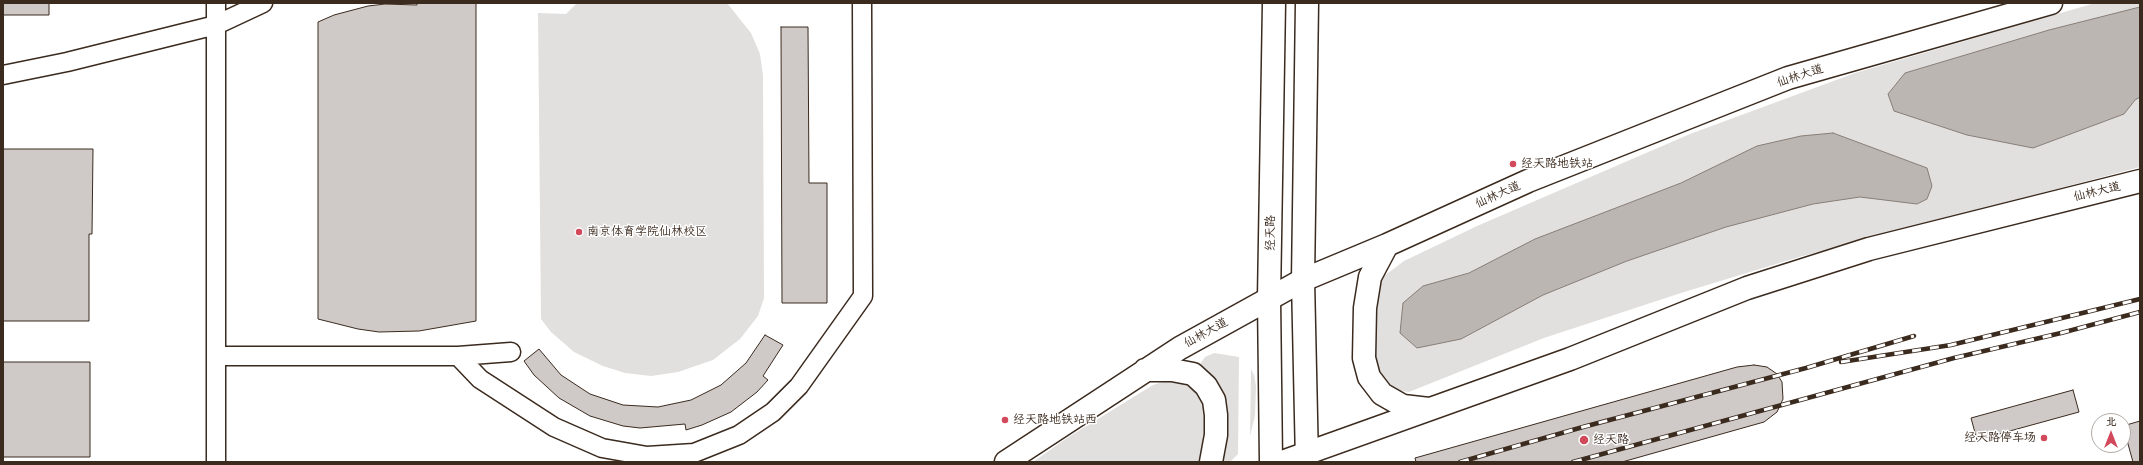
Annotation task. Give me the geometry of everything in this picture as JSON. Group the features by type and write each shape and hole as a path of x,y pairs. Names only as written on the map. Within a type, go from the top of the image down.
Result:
{"main road":[{"name":"经天路","path":"1271,462 1269,298 1274,3"},
{"path":"1307,3 1303,280 1307,457"},
{"name":"仙林大道","path":"1006,462 1180,348 1269,298 1303,280 1387,245 1528,181 1788,78 2052,3"},
{"name":"仙林大道","path":"1282,462 1307,457 1570,359 1747,288 1869,249 2140,181"},
{"path":"1387,245 1370,277 1365,308 1364,358 1369,377 1382,394 1403,406 1430,410"},
{"path":"1145,370 1172,370 1193,374 1206,386 1214,400 1216,415 1216,435 1211,462"}],"street":[{"path":"216,3 216,462"},
{"path":"3,75 67,62 216,25 262,3"},
{"path":"458,356 480,380 554,427 602,448 647,456 694,454 739,435 773,412 799,386 863,296 862,3"},
{"path":"216,356 458,356 511,352"}],"shaded area":[{"path":"577,3 727,3 751,33 760,54 763,76 764,298 758,316 740,339 713,360 678,372 651,376 625,373 603,366 574,352 551,332 541,319 538,13 566,14"},
{"path":"2095,3 2140,3 2140,167 1799,257 1681,293 1544,338 1409,392 1393,390 1383,381 1373,364 1376,294 1384,276 1404,261 1477,226 1690,134 1855,73"},
{"path":"2140,7 2140,97 2135,100 2124,114 2033,148 1967,135 1894,111 1888,94 1905,73 2049,30"},
{"path":"1833,133 1927,168 1932,186 1927,199 1917,204 1860,197 1813,204 1726,227 1627,261 1543,295 1461,339 1417,348 1400,333 1403,303 1423,286 1469,273 1535,239 1681,183 1757,146 1801,136"},
{"path":"1214,353 1239,357 1238,454 1230,462 1221,461 1200,364 1205,357"},
{"path":"1251,369 1256,386 1255,416 1250,436"},
{"path":"1169,380 1186,383 1199,392 1209,406 1204,457 1200,462 1033,462 1067,438 1153,385"}],"building":[{"path":"3,3 49,3 49,15 3,15"},
{"path":"417,3 476,3 476,321 419,331 379,332 358,329 318,319 318,22 334,15 368,6 385,4 417,5"},
{"path":"781,27 808,27 809,183 827,183 827,303 782,303"},
{"path":"3,149 93,149 92,234 89,234 89,321 3,321"},
{"path":"765,335 783,345 763,376 768,380 757,392 731,412 702,425 686,430 685,424 640,428 623,426 590,416 559,398 534,375 524,361 539,349 561,375 590,394 623,405 658,407 691,400 721,385 746,363"},
{"path":"3,362 90,362 90,457 3,457"},
{"name":"经天路","path":"1754,365 1767,367 1777,374 1782,382 1783,399 1777,412 1764,422 1622,462 1416,462 1415,458 1737,367"},
{"path":"2073,390 2079,412 1977,440 1971,418"},
{"path":"2140,421 2140,462 2133,462 2130,453 2131,424"}],"railway":[{"path":"1841,362 1951,345 2140,299"},
{"path":"1573,462 1954,358 2061,333 2140,312"},
{"path":"1460,462 1583,427 1806,368 1914,336"}],"place":[{"name":"经天路地铁站","path":"1513,164"},
{"name":"南京体育学院仙林校区","path":"579,232"},
{"name":"经天路地铁站西","path":"1005,420"},
{"name":"经天路停车场","path":"2044,438"},
{"name":"经天路","path":"1584,440"}]}
